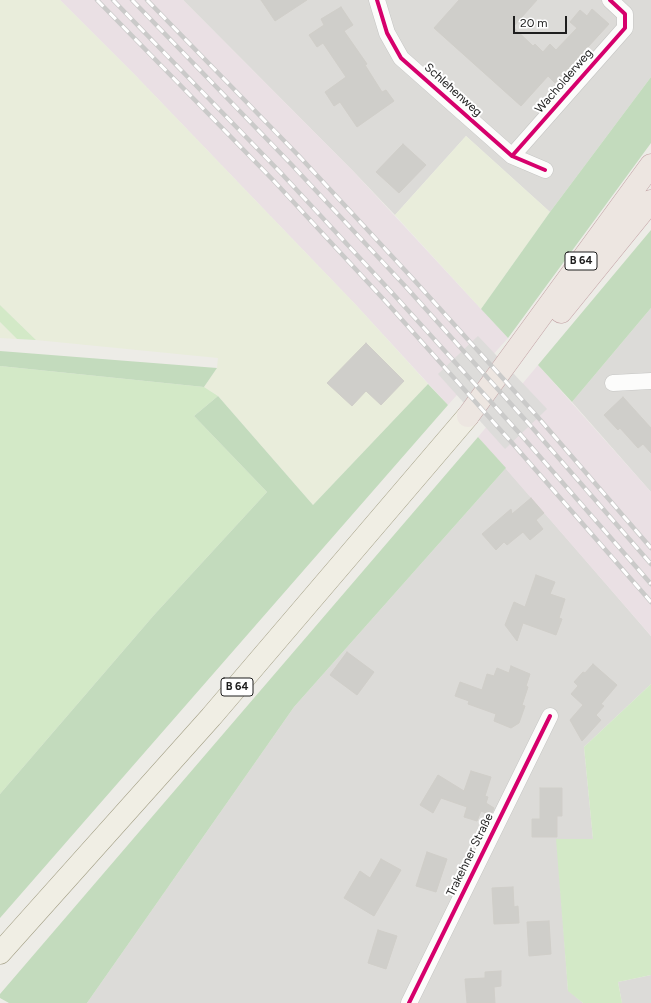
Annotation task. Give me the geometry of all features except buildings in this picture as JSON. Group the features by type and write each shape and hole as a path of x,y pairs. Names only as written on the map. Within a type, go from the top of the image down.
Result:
{"highway":[{"name":"B 64","path":"468,416 651,165"},
{"name":"B 64","path":"468,416 519,365 651,201"}],"main road":[{"name":"B 64","path":"0,953 211,717 468,416"}],"street":[{"name":"Schlehenweg","path":"377,0 386,33 401,58 512,156 545,170"},
{"name":"Wacholderweg","path":"512,156 624,28 625,14 610,0"},
{"path":"613,384 651,381"},
{"name":"Trakehner Straße","path":"409,1003 550,716"}],"shaded area":[{"path":"60,0 183,0 353,171 508,338 448,405 356,305 135,75"},
{"path":"183,0 651,0 651,77 550,212 466,136 395,215"},
{"path":"651,308 651,492 572,402"},
{"path":"538,365 651,492 651,636 478,437"},
{"path":"506,468 651,636 651,684 584,747 593,839 557,839 568,990 583,1003 87,1003 294,707"},
{"path":"651,975 651,1003 622,1003 618,982"}],"green space":[{"path":"0,0 60,0 135,75 356,305 428,384 313,505 218,396 204,387 217,368 218,358 36,340 0,305"},
{"path":"651,77 651,143 508,338 481,309 550,212"},
{"path":"466,136 550,212 481,309 395,215"},
{"path":"651,230 651,308 572,402 538,365"},
{"path":"0,305 36,340 17,339 0,322"},
{"path":"0,322 17,339 0,338"},
{"path":"0,351 217,368 204,387 0,366"},
{"path":"0,366 204,387 218,396 194,416 267,492 154,615 0,794"},
{"path":"428,384 448,405 0,918 0,794 154,615 267,492 194,416 218,396 313,505"},
{"path":"478,437 506,468 294,707 87,1003 9,1003 0,998 0,994"},
{"path":"651,684 651,975 618,982 622,1003 583,1003 568,991 556,839 593,839 584,747"}],"pier":[{"path":"478,336 547,409 505,449 438,374"}],"railway":[{"path":"97,0 273,180 387,303 651,602"},
{"path":"113,0 281,173 395,296 521,435 651,584"},
{"path":"132,0 291,164 406,287 529,424 651,564"},
{"path":"147,0 299,156 414,280 536,415 651,548"}],"cycle path":[{"path":"377,0 387,33 401,58 512,156 545,170"},
{"path":"512,156 625,28 625,14 610,0"},
{"path":"409,1003 550,716"}]}
